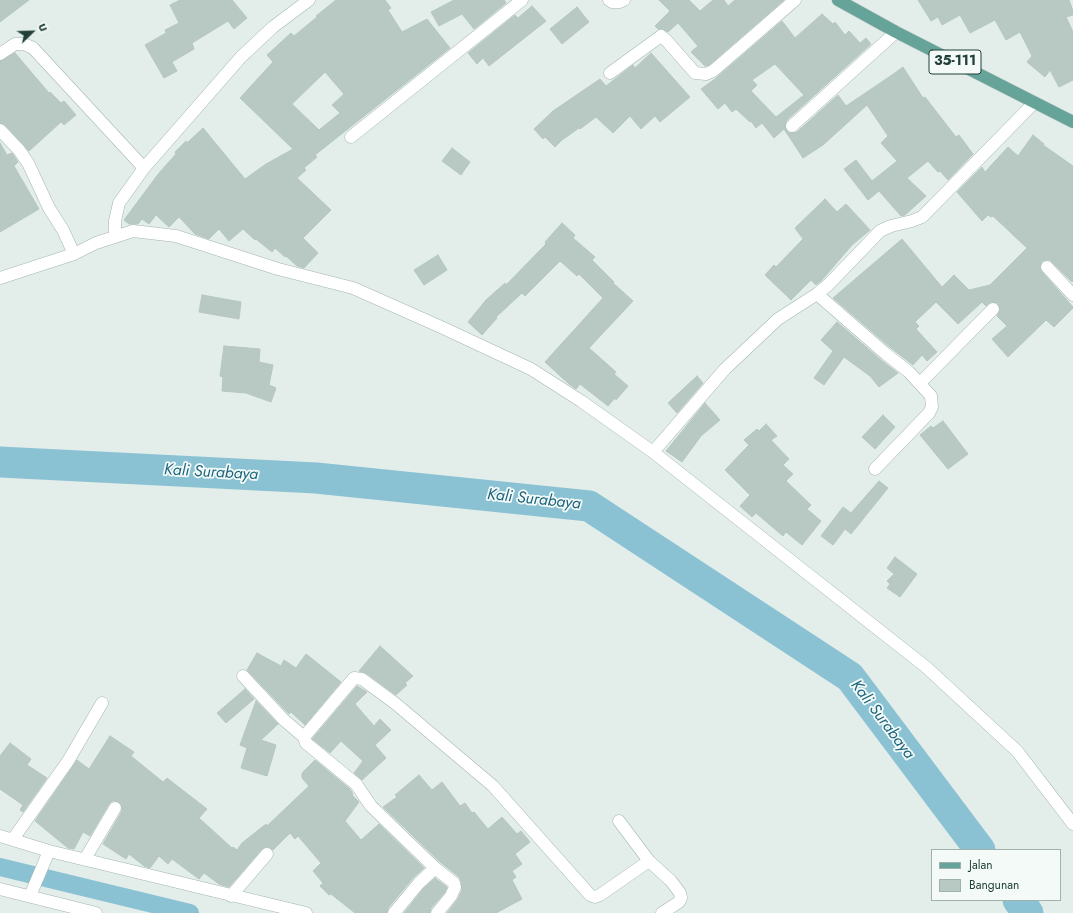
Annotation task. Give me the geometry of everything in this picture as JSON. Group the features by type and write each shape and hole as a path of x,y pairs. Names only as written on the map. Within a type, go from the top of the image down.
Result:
{"main road":[{"name":"35-111","path":"838,0 896,32 1073,122"}],"street":[{"path":"115,236 115,221 119,203 144,168 241,57 273,27 309,0"},
{"path":"351,138 522,0"},
{"path":"609,0 612,2 620,2 624,0"},
{"path":"610,73 661,36 695,73 706,74 713,72 795,0"},
{"path":"792,126 896,32"},
{"path":"0,54 15,44 24,44 33,48 144,168"},
{"path":"653,452 725,369 778,319 817,294 828,285 880,231 891,226 922,217 1034,102"},
{"path":"0,130 19,150 28,163 49,208 63,230 74,254"},
{"path":"0,278 74,254 115,236 132,231 176,236 278,269 353,288 441,326 531,369 581,401 653,452 926,667 1017,751 1073,824"},
{"path":"1047,267 1073,295"},
{"path":"817,294 886,354 910,372 931,396 932,407 929,413 875,469"},
{"path":"920,383 993,310"},
{"path":"243,676 284,720 304,737 306,743 356,784 371,806 435,868 454,883 454,888 450,896 436,913"},
{"path":"304,737 354,678 362,679 396,704 493,786 590,896 595,897 600,895 649,861"},
{"path":"13,839 68,761 102,704"},
{"path":"85,859 115,808"},
{"path":"618,821 639,846 649,861 671,881 680,893 679,902 667,912"},
{"path":"0,836 13,839 48,854 85,859 231,896 306,913"},
{"path":"32,891 48,854"},
{"path":"231,896 267,854"},
{"path":"394,913 419,883 435,868"},
{"path":"0,889 32,891 96,913"}],"building":[{"path":"0,0 29,0 0,22"},
{"path":"180,0 232,0 247,18 234,29 228,21 192,43 194,49 172,62 177,71 164,78 145,45 166,33 165,30 179,23 170,5"},
{"path":"336,0 385,0 391,8 388,10 402,32 427,19 450,48 315,155 317,157 304,168 306,170 297,178 331,210 303,238 318,253 304,268 297,266 275,248 272,252 243,229 229,241 219,229 209,239 195,234 179,217 169,227 156,215 149,224 142,219 138,224 129,224 124,220 159,173 176,154 175,152 203,128 245,179 266,164 293,149 240,98 273,62 267,55 291,33 294,36 317,17 316,16","holes":["325,72 344,94 332,105 340,113 319,130 292,104"]},
{"path":"454,0 504,0 506,3 474,29 462,14 439,26 431,12"},
{"path":"659,0 689,0 700,11 713,0 724,0 728,6 735,0 784,0 709,65 705,66 691,52 698,46 678,23 668,32 658,29 655,26 670,11"},
{"path":"918,0 1069,0 1073,15 1066,17 1073,32 1073,80 1059,87 1050,70 1045,77 1027,62 1032,56 1020,32 1006,40 995,20 970,33 960,15 942,25 938,17 931,21"},
{"path":"532,6 546,21 489,66 483,58 477,64 468,53 515,15 518,18"},
{"path":"577,7 589,22 562,44 550,29"},
{"path":"822,14 833,24 835,22 845,35 849,31 860,43 866,38 871,44 787,120 785,127 790,133 797,132 838,95 846,106 903,67 923,98 925,97 956,137 959,135 973,154 948,180 928,161 907,178 926,196 905,215 901,216 879,191 868,200 844,169 856,160 872,181 897,161 881,143 888,136 867,105 823,145 803,158 784,129 774,138 762,123 756,128 751,121 750,122 736,109 732,112 725,103 718,109 701,89 715,79 782,21 795,38","holes":["775,64 804,95 776,117 751,91 757,85 752,80"]},
{"path":"15,53 49,93 50,92 61,103 64,101 76,115 64,125 61,122 29,151 5,125 0,123 0,61"},
{"path":"651,53 690,97 660,122 655,116 641,129 630,116 613,133 596,117 562,140 555,147 545,137 543,139 534,129 553,111 600,79 606,86 633,65 635,68"},
{"path":"1033,135 1044,144 1043,145 1073,166 1073,281 1072,282 1050,260 1042,261 1040,268 1073,307 1054,327 1046,320 1008,357 992,339 1007,326 997,316 1000,310 998,303 991,302 986,306 982,302 958,324 936,302 915,322 919,326 916,329 937,352 927,361 922,355 913,365 833,298 902,239 942,287 954,275 969,290 990,285 1027,248 993,216 991,217 988,215 982,221 957,192 982,167 985,172 1008,147 1018,156"},
{"path":"0,143 7,155 12,153 18,162 14,166 39,209 0,232"},
{"path":"452,148 470,162 461,175 442,161"},
{"path":"825,199 837,212 846,204 870,230 852,245 821,281 816,285 811,280 791,300 765,275 774,265 776,267 803,239 795,228"},
{"path":"562,223 575,235 573,238 595,257 592,260 614,282 613,283 633,301 589,348 616,372 614,374 628,386 616,400 615,398 608,406 580,384 576,389 545,362 603,298 579,274 577,276 560,261 525,296 522,293 496,317 497,318 482,335 468,322 486,300 505,283 506,285 546,244 545,242"},
{"path":"438,255 447,270 424,285 414,270"},
{"path":"202,295 241,302 239,319 199,312"},
{"path":"837,322 898,373 879,387 870,376 844,357 824,385 814,378 833,351 821,340"},
{"path":"224,346 260,349 259,362 273,365 269,385 276,388 271,402 246,393 222,391 223,377 220,376"},
{"path":"697,376 703,383 677,413 668,403"},
{"path":"705,403 720,420 701,436 682,462 666,451"},
{"path":"883,415 895,427 875,449 862,437"},
{"path":"943,421 968,454 948,469 920,435 931,426 933,428"},
{"path":"766,424 777,436 771,440 789,459 783,465 793,474 786,481 811,505 807,509 821,521 802,545 786,532 783,536 756,513 752,517 740,506 750,495 725,470 749,445 744,440 757,429 759,431"},
{"path":"879,481 888,488 851,534 845,529 833,545 821,536 843,507 851,513"},
{"path":"895,557 917,574 900,597 887,588 890,584 887,581 894,574 887,568"},
{"path":"380,646 413,676 405,683 407,685 396,695 366,673 359,671"},
{"path":"257,653 281,666 284,660 296,668 306,654 341,682 305,725 291,712 289,714 247,670"},
{"path":"357,686 367,692 355,704 374,726 380,719 391,730 375,745 386,758 362,780 354,773 363,761 341,741 330,753 312,739"},
{"path":"245,689 254,699 226,723 217,713"},
{"path":"256,701 278,724 261,740 276,745 267,776 241,768 247,748 240,745"},
{"path":"110,736 134,752 131,756 163,782 167,778 207,809 199,818 232,848 233,847 237,850 242,843 266,824 267,826 309,786 302,778 302,773 315,760 350,789 353,794 352,795 359,802 345,821 361,840 379,824 424,868 413,878 388,908 387,913 355,913 331,894 329,895 320,886 323,883 313,871 321,863 298,836 295,839 290,833 273,850 268,847 262,849 229,887 219,884 204,873 199,879 172,859 168,864 159,856 150,868 144,866 129,854 126,859 103,844 122,811 121,804 115,801 112,801 109,804 90,836 83,832 74,849 68,848 35,821 77,760 89,769"},
{"path":"10,743 31,759 27,765 47,778 23,812 20,810 23,805 0,789 0,756"},
{"path":"419,775 432,790 442,782 460,806 465,803 472,813 474,812 488,829 502,817 517,834 521,831 530,842 515,854 522,864 512,871 516,877 512,880 522,899 496,913 447,913 458,899 462,890 459,877 440,862 383,807 397,797 395,795"},
{"path":"435,878 447,887 445,892 431,908 430,913 404,913 424,888"}],"waterway":[{"name":"Kali Surabaya","path":"0,462 316,478 589,506 850,677 979,849"},
{"path":"0,867 190,913"},
{"name":"Kali Surabaya","path":"1019,901 1028,913"}]}
